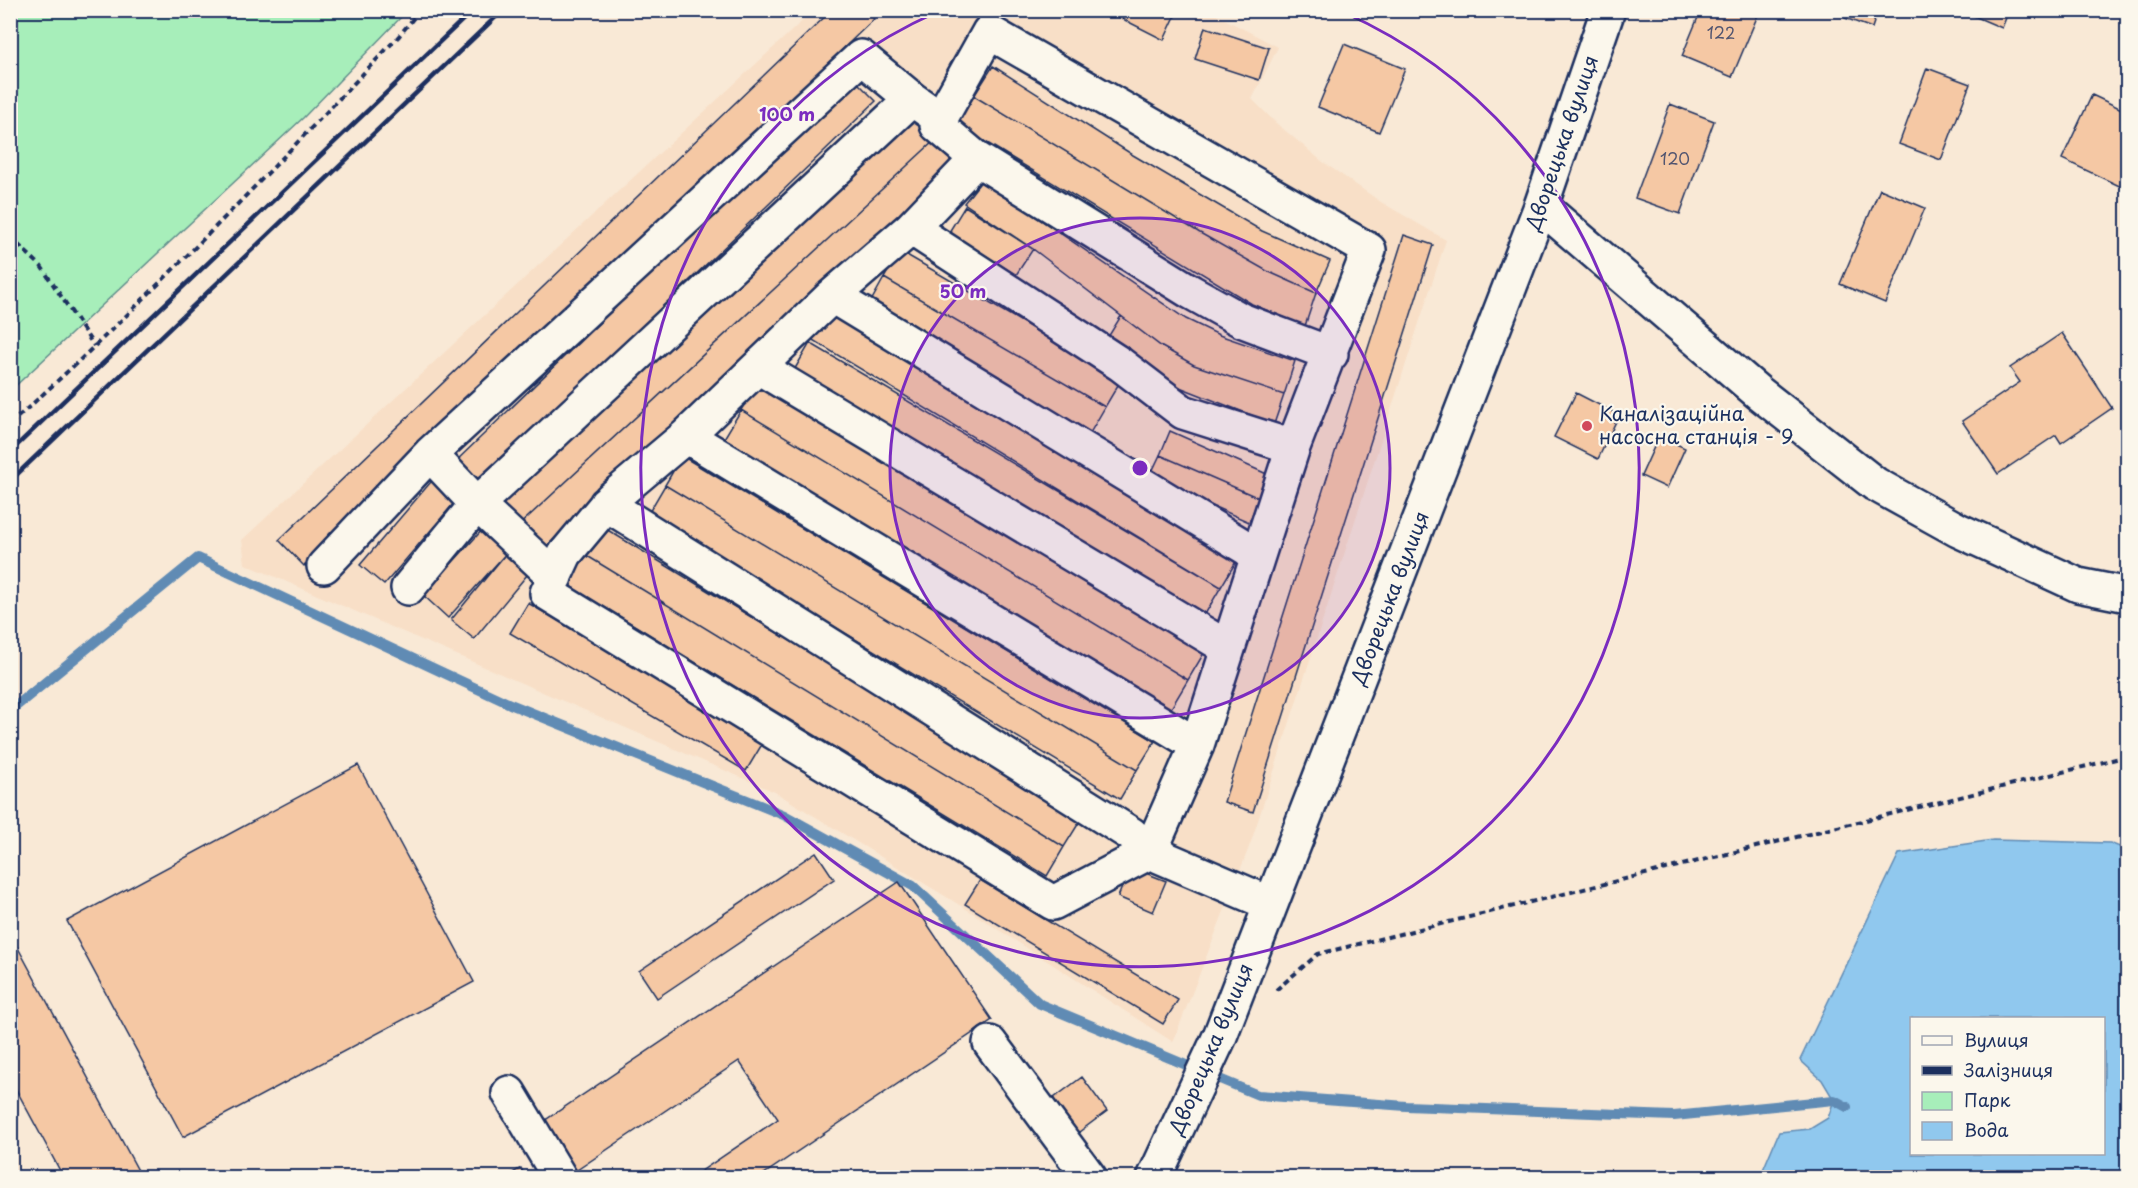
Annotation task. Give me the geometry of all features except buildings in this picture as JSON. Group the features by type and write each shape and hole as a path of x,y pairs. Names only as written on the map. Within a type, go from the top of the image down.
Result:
{"street":[{"name":"Дворецька вулиця","path":"1154,1178 1220,1036 1541,206 1608,10"},
{"path":"977,159 911,228 832,296 760,368 686,436 606,504 566,554 547,593 1053,903 1150,852 1197,745 1293,447 1331,354 1369,250 989,32 937,125 977,159 1191,292 1241,320 1331,354"},
{"path":"324,566 430,454 861,57 940,120"},
{"path":"408,588 477,504 912,99"},
{"path":"1541,206 1760,393 1875,484 1958,530 2078,585 2127,596"},
{"path":"911,228 1120,364 1183,412 1293,447"},
{"path":"832,296 1258,555"},
{"path":"760,368 1228,648"},
{"path":"686,436 1197,745"},
{"path":"430,454 477,504 555,577"},
{"path":"606,504 1131,834 1150,852 1271,903"},
{"path":"990,1043 1090,1178"},
{"path":"509,1093 561,1178"}],"path":[{"path":"10,424 94,346 239,202 399,36 420,10"},
{"path":"10,237 41,266 94,346"},
{"path":"1274,992 1318,954 2127,756"}],"shaded area":[{"path":"813,11 1209,11 1278,47 1252,99 1276,123 1323,162 1381,202 1446,240 1251,842 1173,1042 971,912 775,792 245,564 242,540"}],"green space":[{"path":"11,10 407,11 303,118 11,390"}],"water":[{"path":"1993,840 2110,843 2127,850 2127,1177 1760,1177 1779,1132 1810,1129 1828,1118 1834,1100 1822,1080 1800,1060 1899,854"}],"waterway":[{"path":"10,711 198,558 510,704 784,815 913,886 1040,1004 1258,1095 1406,1106 1674,1116 1834,1100 1847,1107"}],"railway":[{"path":"10,452 473,10"},
{"path":"10,481 503,10"}],"place":[{"name":"Каналізаційна насосна станція - 9","path":"1587,426"}]}
